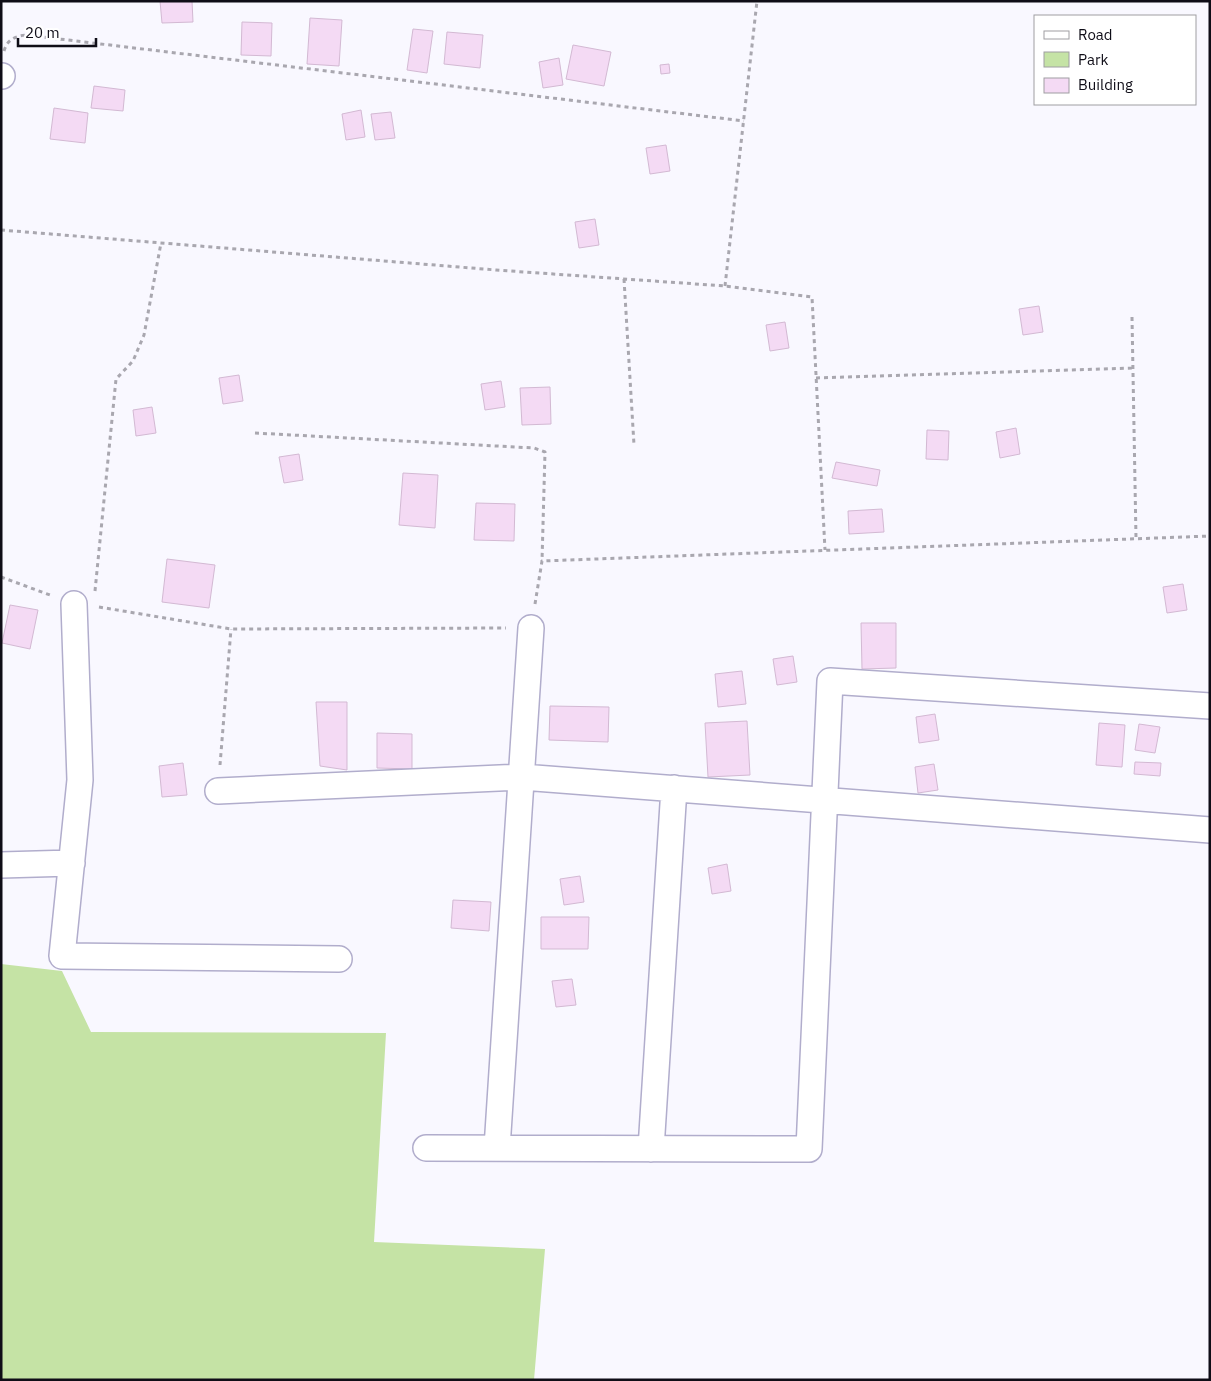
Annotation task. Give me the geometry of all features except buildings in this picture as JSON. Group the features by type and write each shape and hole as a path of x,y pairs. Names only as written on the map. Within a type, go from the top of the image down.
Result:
{"street":[{"path":"84,605 80,780 62,956 339,959"},
{"path":"497,1148 531,628"},
{"path":"426,1148 808,1149 830,681 1210,706"},
{"path":"218,791 522,777 1210,830"},
{"path":"651,1149 674,788"},
{"path":"1,865 72,863"}],"path":[{"path":"725,286 757,1"},
{"path":"2,76 6,45 15,37 26,36 744,121"},
{"path":"1,230 725,286 812,297 825,550"},
{"path":"84,605 116,379 133,361 144,335 161,243"},
{"path":"624,279 634,445"},
{"path":"1132,317 1136,538"},
{"path":"816,378 1132,368"},
{"path":"1,577 84,605 231,629 531,628 542,561 545,452 534,448 255,433"},
{"path":"542,561 1210,536"},
{"path":"218,791 231,629"}],"green space":[{"path":"1,964 62,971 91,1032 386,1033 374,1242 545,1249 534,1380 1,1380"}]}
